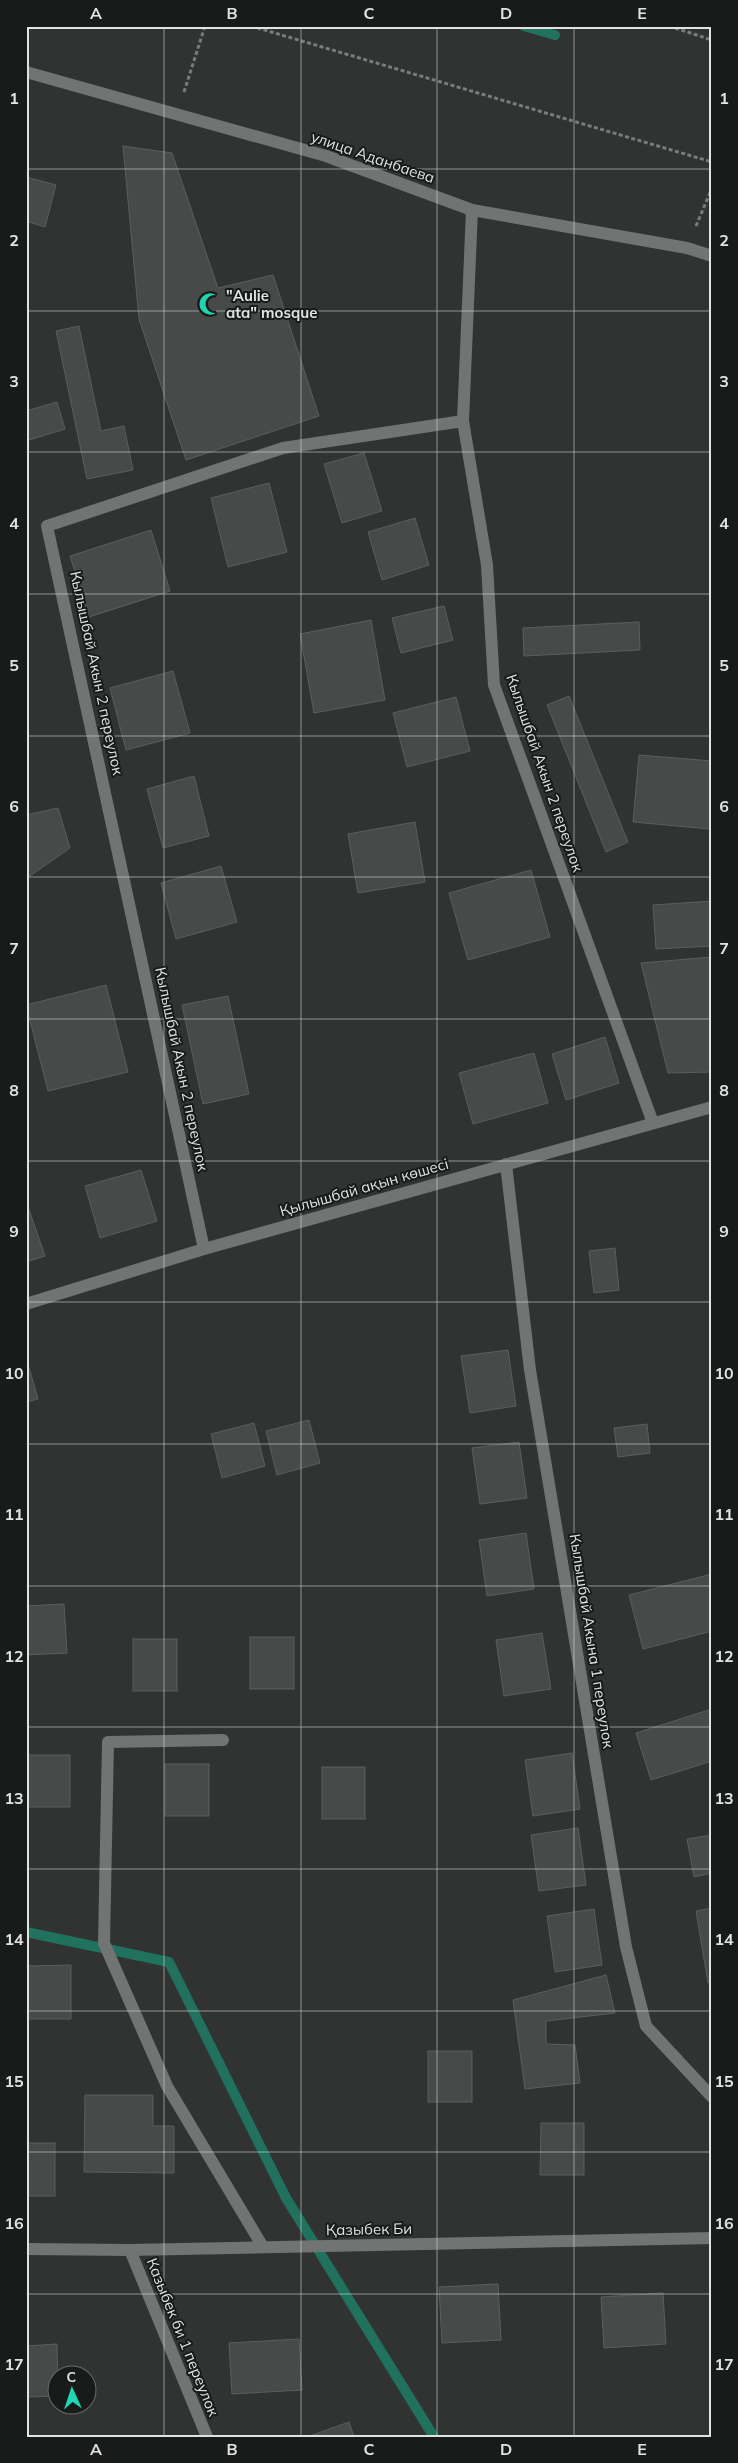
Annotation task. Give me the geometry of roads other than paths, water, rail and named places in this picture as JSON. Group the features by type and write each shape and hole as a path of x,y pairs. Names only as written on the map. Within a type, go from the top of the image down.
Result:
{"street":[{"name":"улица Аданбаева","path":"26,72 326,156 472,210 688,248 712,256"},
{"name":"Кылышбай Акын 2 переулок","path":"472,210 464,421 487,565 494,685 653,1123"},
{"name":"Кылышбай Акын 2 переулок","path":"204,1248 47,526 283,448 464,421"},
{"name":"Қылышбай ақын көшесі","path":"26,1304 204,1248 712,1107"},
{"name":"Кылышбай Акына 1 переулок","path":"506,1164 530,1370 626,1947 646,2026 712,2096"},
{"path":"223,1740 108,1742 104,1943 167,2086 263,2247"},
{"name":"Қазыбек Би","path":"26,2249 130,2250 712,2238"},
{"name":"Казыбек би 1 переулок","path":"130,2250 206,2437"}],"waterway":[{"path":"524,26 555,35"},
{"path":"26,1932 169,1962 286,2198 434,2437"}],"place":[{"name":"\"Aulie ata\" mosque","path":"210,304"}]}
